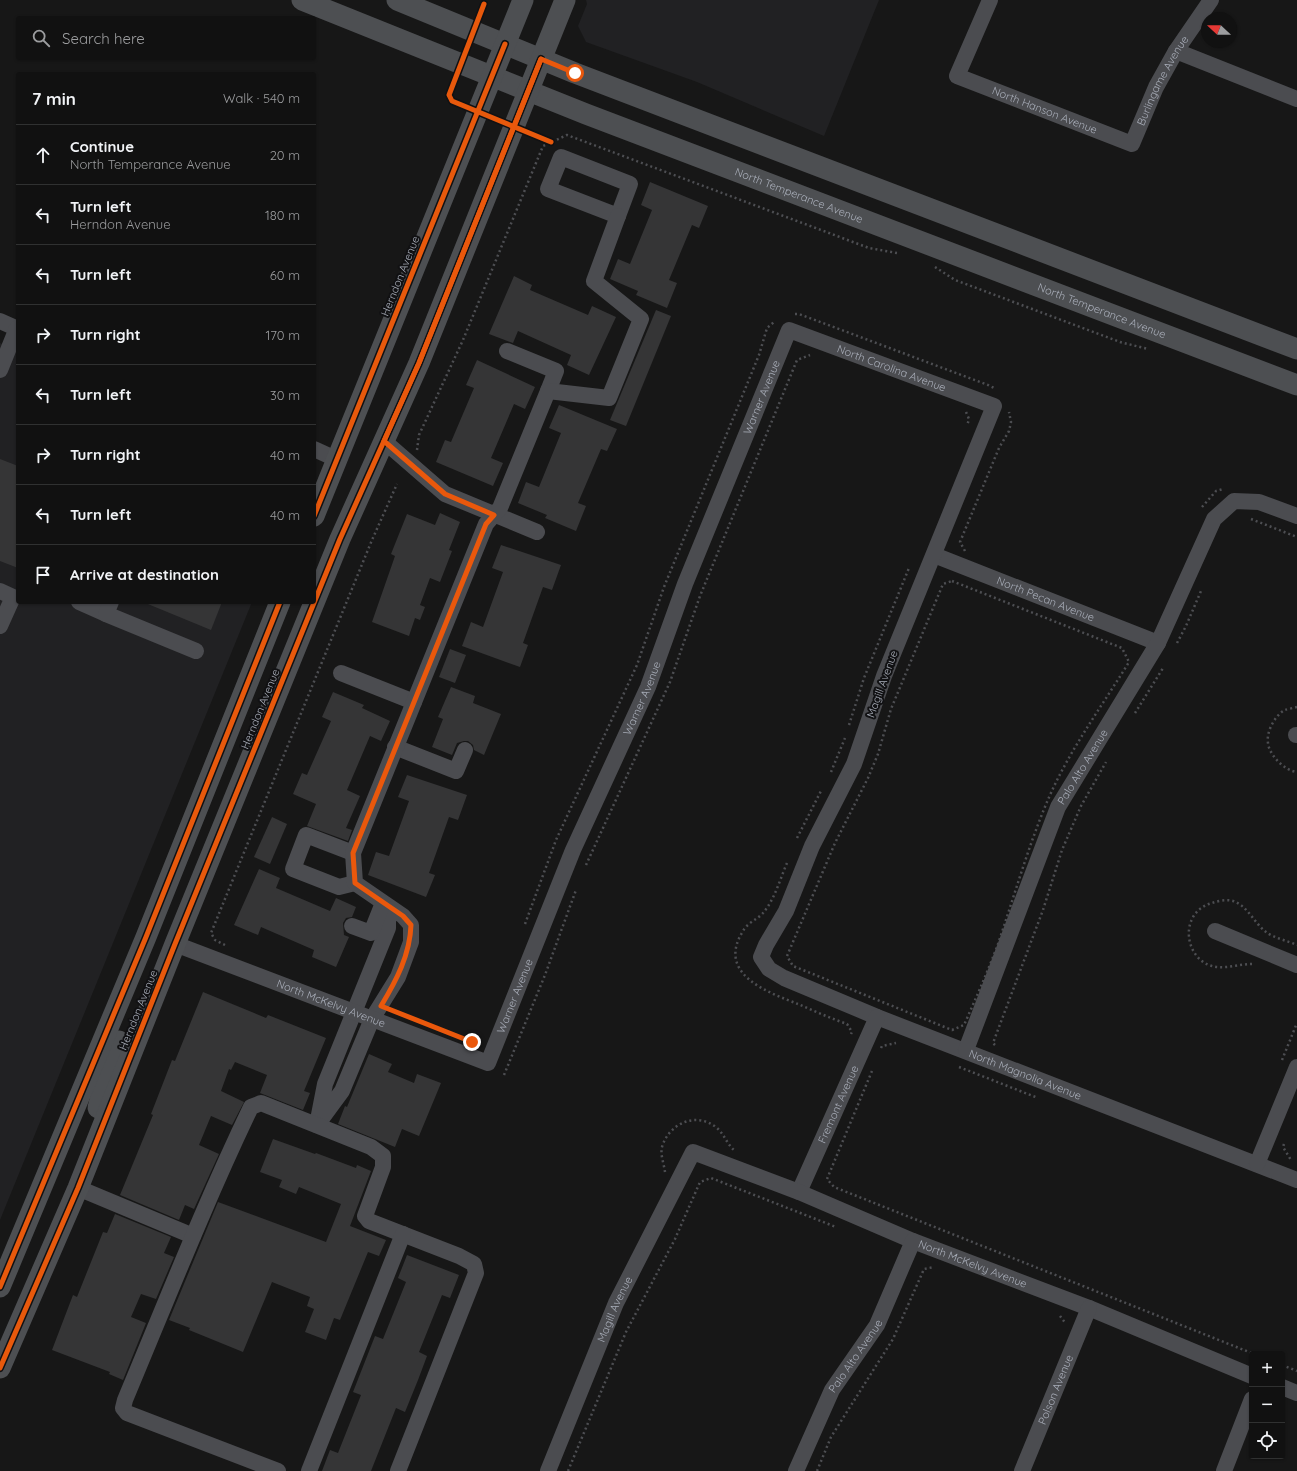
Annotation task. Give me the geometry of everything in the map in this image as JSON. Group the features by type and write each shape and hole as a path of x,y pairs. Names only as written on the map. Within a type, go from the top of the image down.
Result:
{"main road":[{"name":"North Temperance Avenue","path":"302,0 528,91 1297,385"},
{"path":"397,0 541,59 1297,349"},
{"name":"Herndon Avenue","path":"316,511 523,0"},
{"name":"Herndon Avenue","path":"316,598 340,539 419,363 565,0"},
{"name":"Herndon Avenue","path":"0,1287 146,938 279,604"},
{"name":"Herndon Avenue","path":"0,1368 78,1188 175,944 314,604"},
{"path":"175,944 168,930 168,922 213,807 235,717"},
{"path":"78,1188 109,1066 154,956 151,941 146,938"}],"street":[{"name":"North Hanson Avenue","path":"990,0 957,76 1132,144"},
{"name":"Burlingame Avenue","path":"1132,144 1156,87 1176,51 1211,0"},
{"path":"1176,51 1297,99"},
{"path":"548,391 610,398 641,319 594,281 630,184 561,157 548,189 618,216"},
{"path":"0,321 16,329"},
{"name":"North Carolina Avenue","path":"786,321 1001,402"},
{"name":"Warner Avenue","path":"488,1063 573,850 648,686 685,584 786,321"},
{"path":"0,370 16,331"},
{"path":"317,1125 342,1091 372,1019 398,977 411,942 411,925 403,916 355,883 353,853 486,524 500,508 556,371 508,351"},
{"name":"Magill Avenue","path":"761,957 786,911 812,846 854,764 884,676 934,555 1001,402"},
{"path":"384,441 445,494 537,532"},
{"path":"316,450 336,459"},
{"path":"1232,494 1297,516"},
{"name":"Palo Alto Avenue","path":"966,1050 1058,807 1158,643 1214,519 1232,494"},
{"name":"North Pecan Avenue","path":"934,555 1158,643"},
{"path":"0,591 13,597 0,626"},
{"path":"88,604 109,608 196,651"},
{"path":"341,673 414,702"},
{"path":"395,748 456,771 465,750"},
{"path":"353,853 306,835 293,869 339,887 355,883"},
{"path":"352,926 370,933 385,905"},
{"path":"317,1125 325,1084 388,928 385,905"},
{"path":"1216,931 1297,966"},
{"name":"North McKelvy Avenue","path":"175,944 488,1063"},
{"name":"North Magnolia Avenue","path":"761,957 769,969 784,978 877,1017 966,1050 1297,1180"},
{"name":"Fremont Avenue","path":"799,1192 877,1017"},
{"path":"1257,1164 1297,1067"},
{"path":"278,1471 128,1413 123,1408 193,1236 251,1107 261,1102 371,1147 383,1156 383,1167 365,1216 369,1221 459,1256 474,1264 476,1273 398,1471"},
{"name":"Magill Avenue","path":"548,1471 616,1303 693,1152"},
{"name":"North McKelvy Avenue","path":"693,1152 799,1192 913,1241 1089,1308 1249,1375"},
{"path":"78,1188 193,1236"},
{"path":"309,1471 402,1234"},
{"name":"Palo Alto Avenue","path":"796,1471 832,1390 877,1325 913,1241"},
{"name":"Polson Avenue","path":"1022,1471 1089,1308"},
{"path":"1285,1388 1297,1393"},
{"path":"1224,1471 1249,1407"}],"path":[{"path":"417,451 419,436 462,340 543,146 567,135 869,248 899,254"},
{"path":"544,139 551,142"},
{"path":"932,266 954,280 1120,342 1152,350"},
{"path":"524,925 556,840 637,665 664,587 759,355 767,328 786,321 799,314 988,384 1001,402 1011,422 1009,431 991,465 960,542 965,551 972,554"},
{"path":"585,865 670,682 700,596 797,360 812,354"},
{"path":"959,410 966,412"},
{"path":"229,946 215,940 211,933 368,548 397,484"},
{"path":"1200,509 1216,491 1232,494"},
{"path":"1248,517 1297,537"},
{"path":"952,581 1122,648 1129,662 1073,750 1051,794 1037,828 997,946 972,1008 964,1025 952,1030 793,966 787,956 835,843 868,778 878,754 891,709 943,584 952,581"},
{"path":"1175,647 1186,626 1201,589"},
{"path":"1135,715 1163,667"},
{"path":"1297,707 1284,710 1272,722 1268,742 1276,760 1291,772 1297,772"},
{"path":"997,1048 993,1043 1043,910 1062,850 1081,806 1106,761"},
{"path":"504,1075 545,975 577,887"},
{"path":"1279,1066 1297,1023"},
{"path":"879,1053 882,1046"},
{"path":"874,1067 827,1179 834,1187 1249,1352"},
{"path":"1286,1140 1283,1147 1290,1160"},
{"path":"568,1471 626,1332 675,1239 700,1182 711,1178 844,1230"},
{"path":"817,1471 831,1437 893,1339 924,1269 935,1266 942,1269"},
{"path":"1055,1314 1062,1316 1069,1330"},
{"path":"1285,1366 1297,1371"}],"shaded area":[{"path":"586,0 879,0 824,136 697,82 586,42 578,26 587,4"},
{"path":"0,343 16,350 16,604 251,604 0,1220"}],"building":[{"path":"650,182 708,206 699,228 692,225 669,280 677,283 667,308 636,295 638,291 610,279 618,259 630,264 652,210 641,205"},
{"path":"514,276 532,285 530,290 588,315 592,306 616,317 589,375 567,365 571,355 518,331 513,343 489,334"},
{"path":"656,310 671,316 626,426 610,420"},
{"path":"477,360 535,387 525,409 514,404 491,458 503,463 493,486 436,462 445,440 451,442 474,388 466,385"},
{"path":"559,405 617,429 607,451 601,449 578,503 586,506 576,531 545,518 547,515 518,503 526,482 539,487 561,433 549,428"},
{"path":"0,459 16,465 16,567 0,561"},
{"path":"440,513 460,522 449,550 452,551 440,582 430,578 420,605 425,607 420,620 415,618 409,636 372,622 395,556 391,554 407,514 435,525"},
{"path":"501,545 561,565 552,590 543,587 523,643 528,645 520,667 462,646 471,622 483,627 503,572 492,568"},
{"path":"148,604 221,604 211,630"},
{"path":"450,649 466,655 455,683 439,677"},
{"path":"451,687 475,696 473,703 501,714 484,755 474,750 473,745 468,741 457,743 452,755 432,747 443,719 438,717"},
{"path":"333,692 364,705 362,708 390,721 381,741 370,736 347,790 360,796 346,828 352,830 348,841 307,826 316,804 293,794 302,773 307,775 331,721 322,717"},
{"path":"407,775 467,795 458,820 449,817 429,873 435,875 426,897 368,875 376,852 389,856 409,801 398,797"},
{"path":"272,817 287,824 270,864 254,857"},
{"path":"259,869 280,878 276,888 330,911 336,898 356,907 352,917 346,918 343,923 344,935 349,937 336,967 312,957 314,950 261,927 258,935 234,925"},
{"path":"203,992 266,1018 268,1015 326,1038 304,1091 310,1093 303,1110 260,1093 267,1075 235,1062 231,1070 229,1069 221,1091 244,1102 232,1125 211,1116 199,1145 219,1154 194,1209 185,1205 179,1220 120,1195 153,1115 151,1114 172,1060 175,1061"},
{"path":"369,1054 392,1064 388,1072 414,1083 417,1074 441,1083 419,1136 402,1129 395,1147 338,1124 345,1106 347,1107"},
{"path":"273,1139 356,1168 357,1165 371,1171 350,1226 386,1240 379,1256 368,1252 340,1320 334,1318 326,1340 305,1332 314,1309 307,1306 310,1297 272,1282 243,1352 189,1330 190,1328 169,1320 218,1202 326,1242 341,1204 299,1187 296,1194 279,1187 282,1180 260,1172"},
{"path":"115,1214 171,1237 164,1253 174,1257 156,1299 141,1294 131,1317 146,1323 123,1380 109,1374 110,1372 52,1350 73,1295 77,1297 103,1232 107,1233"},
{"path":"407,1255 459,1275 450,1298 442,1295 419,1352 427,1356 418,1380 405,1412 396,1408 371,1471 322,1471 330,1450 338,1453 361,1395 353,1392 375,1336 383,1339 406,1282 398,1278"}],"cycle path":[{"path":"484,4 449,95 452,101 551,142"},
{"path":"316,511 505,44"},
{"path":"316,598 340,539 419,363 541,59"},
{"path":"0,1287 146,937 279,604"},
{"path":"0,1368 78,1188 175,944 314,604"}],"route":[{"path":"472,1042 381,1006 398,977 411,942 411,925 403,916 355,883 353,853 486,524 494,515 445,494 384,441 419,363 541,59 575,73"}]}
